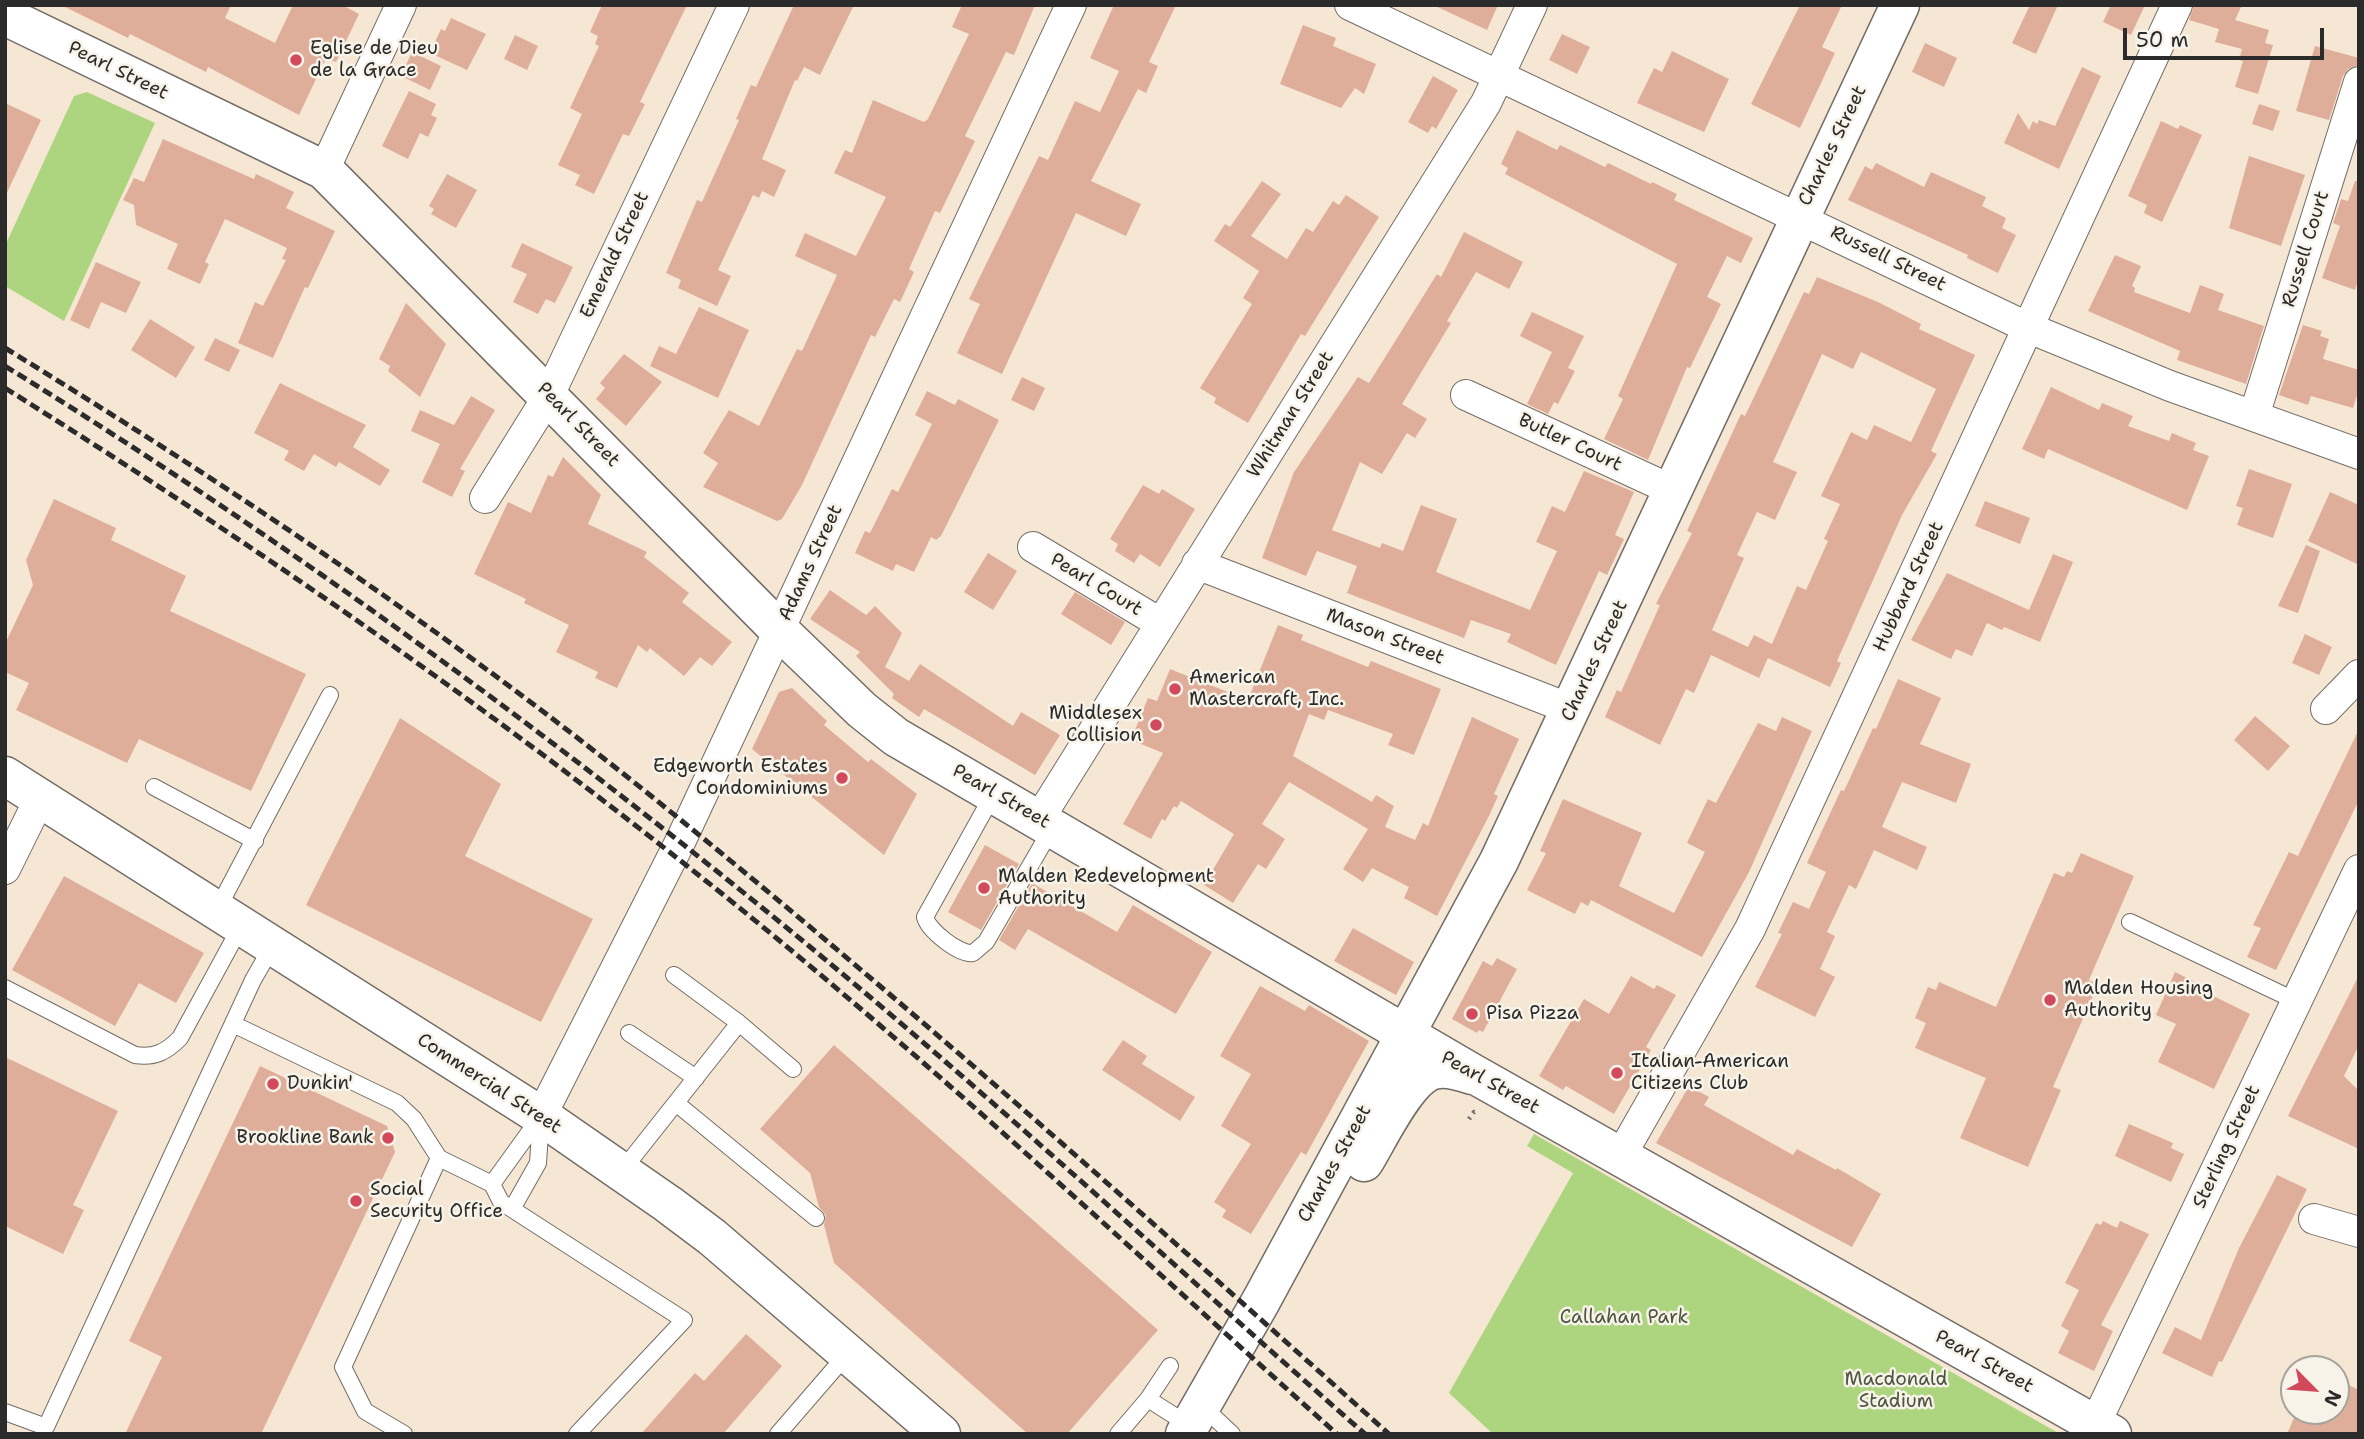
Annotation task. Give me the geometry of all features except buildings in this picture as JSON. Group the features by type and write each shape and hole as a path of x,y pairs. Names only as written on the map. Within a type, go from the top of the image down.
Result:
{"street":[{"path":"324,170 401,5"},
{"name":"Emerald Street","path":"485,498 549,395 734,5"},
{"name":"Adams Street","path":"541,1116 681,839 1071,5"},
{"name":"Russell Street","path":"1350,5 1799,216 2029,328 2109,362 2359,454"},
{"name":"Whitman Street","path":"1046,823 1160,623 1486,103 1532,5"},
{"name":"Charles Street","path":"1192,1421 1261,1301 1499,861 1573,710 1799,216 1900,5"},
{"name":"Hubbard Street","path":"1620,1157 1750,929 2176,5"},
{"name":"Pearl Street","path":"5,16 324,170 780,631 888,732 1405,1035 2103,1429"},
{"name":"Russell Court","path":"2253,416 2359,82"},
{"name":"Butler Court","path":"1466,395 1674,491"},
{"name":"Pearl Court","path":"1033,547 1160,623"},
{"name":"Mason Street","path":"1197,564 1573,710"},
{"path":"2326,709 2359,675"},
{"name":"Commercial Street","path":"5,776 541,1116 621,1172 712,1237 942,1434"},
{"path":"5,869 40,798"},
{"name":"Sterling Street","path":"2103,1429 2296,1001 2349,918 2359,870"},
{"name":"Charles Street","path":"1261,1301 1315,1237 1415,1081 1430,1070 1442,1068 1483,1079"},
{"path":"2314,1219 2359,1232"}],"lane":[{"path":"5,988 135,1055 150,1057 169,1050 180,1038 229,918 255,841 330,695"},
{"path":"154,787 255,841"},
{"path":"994,793 925,916 929,925 959,950 973,953 986,942 1046,823"},
{"path":"2130,922 2296,1001"},
{"path":"5,1412 46,1427 235,1025 253,980 273,946"},
{"path":"674,975 739,1023 793,1069"},
{"path":"621,1172 739,1023"},
{"path":"235,1025 397,1103 414,1119 439,1158 492,1184 500,1202 684,1320 577,1434"},
{"path":"629,1033 696,1078"},
{"path":"676,1103 816,1218"},
{"path":"492,1184 541,1116"},
{"path":"512,1209 538,1163 541,1116"},
{"path":"404,1434 365,1411 344,1367 439,1158"},
{"path":"778,1434 848,1353"},
{"path":"1118,1434 1148,1399 1170,1366"},
{"path":"1148,1399 1192,1421 1232,1434"}],"green space":[{"path":"87,92 155,123 64,321 5,286 5,246 74,96"},
{"name":"Callahan Park","path":"1534,1134 2060,1434 1493,1434 1449,1393 1573,1173 1527,1146"}],"railway":[{"path":"5,348 175,455 343,567 587,745 759,884 941,1038 1389,1434"},
{"path":"5,366 110,432 316,571 417,642 615,791 880,1005 1365,1434"},
{"path":"5,388 183,502 357,621 528,744 696,873 941,1078 1337,1434"}],"place":[{"name":"Eglise de Dieu de la Grace","path":"296,60"},
{"name":"American Mastercraft, Inc.","path":"1175,689"},
{"name":"Middlesex Collision","path":"1156,725"},
{"name":"Edgeworth Estates Condominiums","path":"842,778"},
{"name":"Malden Redevelopment Authority","path":"984,888"},
{"name":"Malden Housing Authority","path":"2050,1000"},
{"name":"Pisa Pizza","path":"1472,1014"},
{"name":"Italian-American Citizens Club","path":"1617,1073"},
{"name":"Dunkin'","path":"273,1084"},
{"name":"Brookline Bank","path":"388,1138"},
{"name":"Social Security Office","path":"356,1201"}],"park label":[{"name":"Macdonald Stadium","path":"1896,1391"}]}
